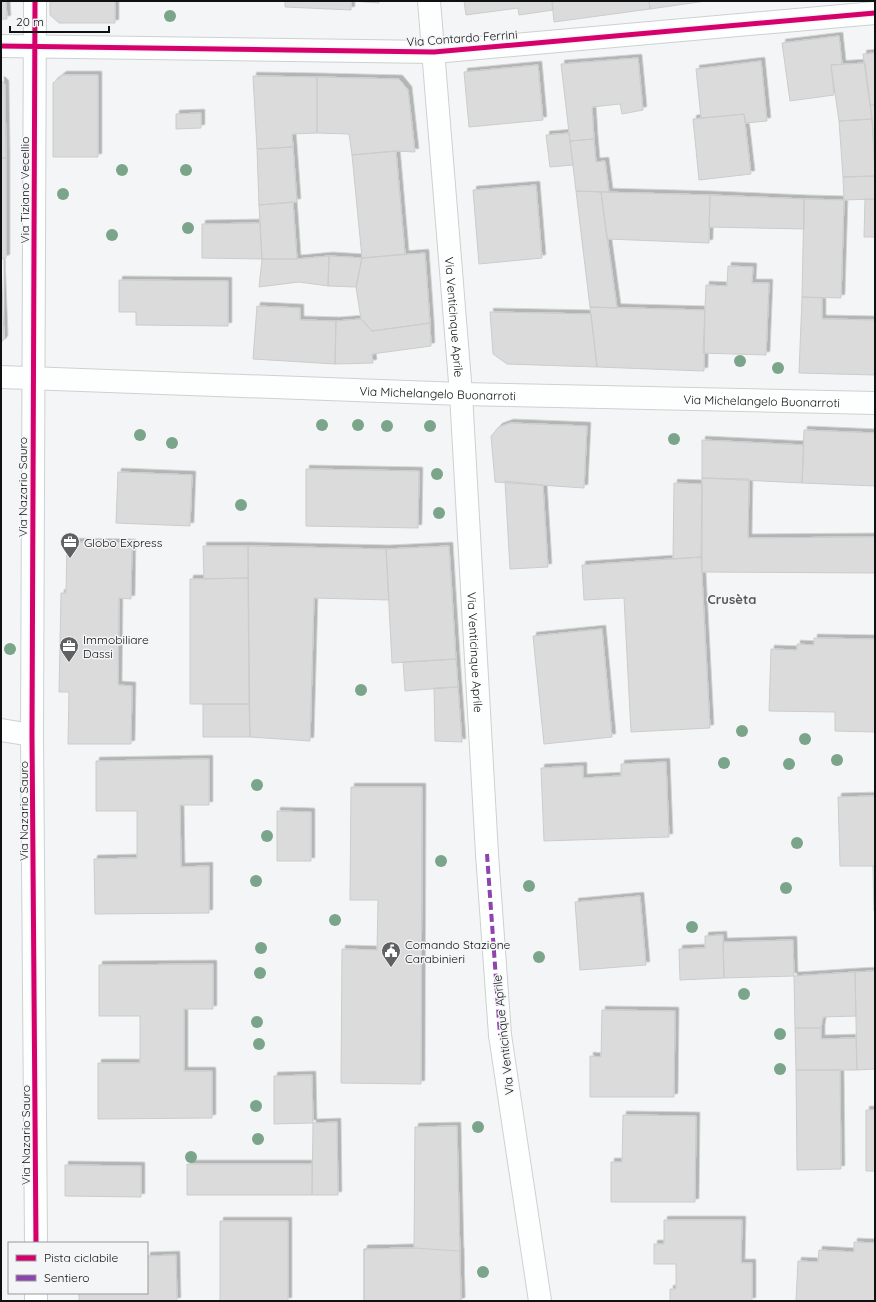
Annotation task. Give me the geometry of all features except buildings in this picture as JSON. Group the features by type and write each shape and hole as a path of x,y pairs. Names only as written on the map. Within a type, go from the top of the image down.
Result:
{"street":[{"name":"Via Tiziano Vecellio","path":"34,378 35,1"},
{"name":"Via Venticinque Aprile","path":"429,1 461,394 487,854 500,1036 540,1301"},
{"name":"Via Contardo Ferrini","path":"1,46 434,52 875,13"},
{"name":"Via Michelangelo Buonarroti","path":"1,377 461,394 875,403"},
{"name":"Via Nazario Sauro","path":"34,378 32,735 36,1242"},
{"path":"1,730 32,735"}],"marked path":[{"path":"487,854 500,1035"}],"cycle path":[{"path":"35,1 32,735 36,1242"},
{"path":"1,46 434,52 875,13"}],"place":[{"name":"Globo Express","path":"70,559"},
{"name":"Immobiliare Dassi","path":"69,663"},
{"name":"Comando Stazione Carabinieri","path":"391,968"}],"district":[{"name":"Crusèta","path":"732,599"}]}
